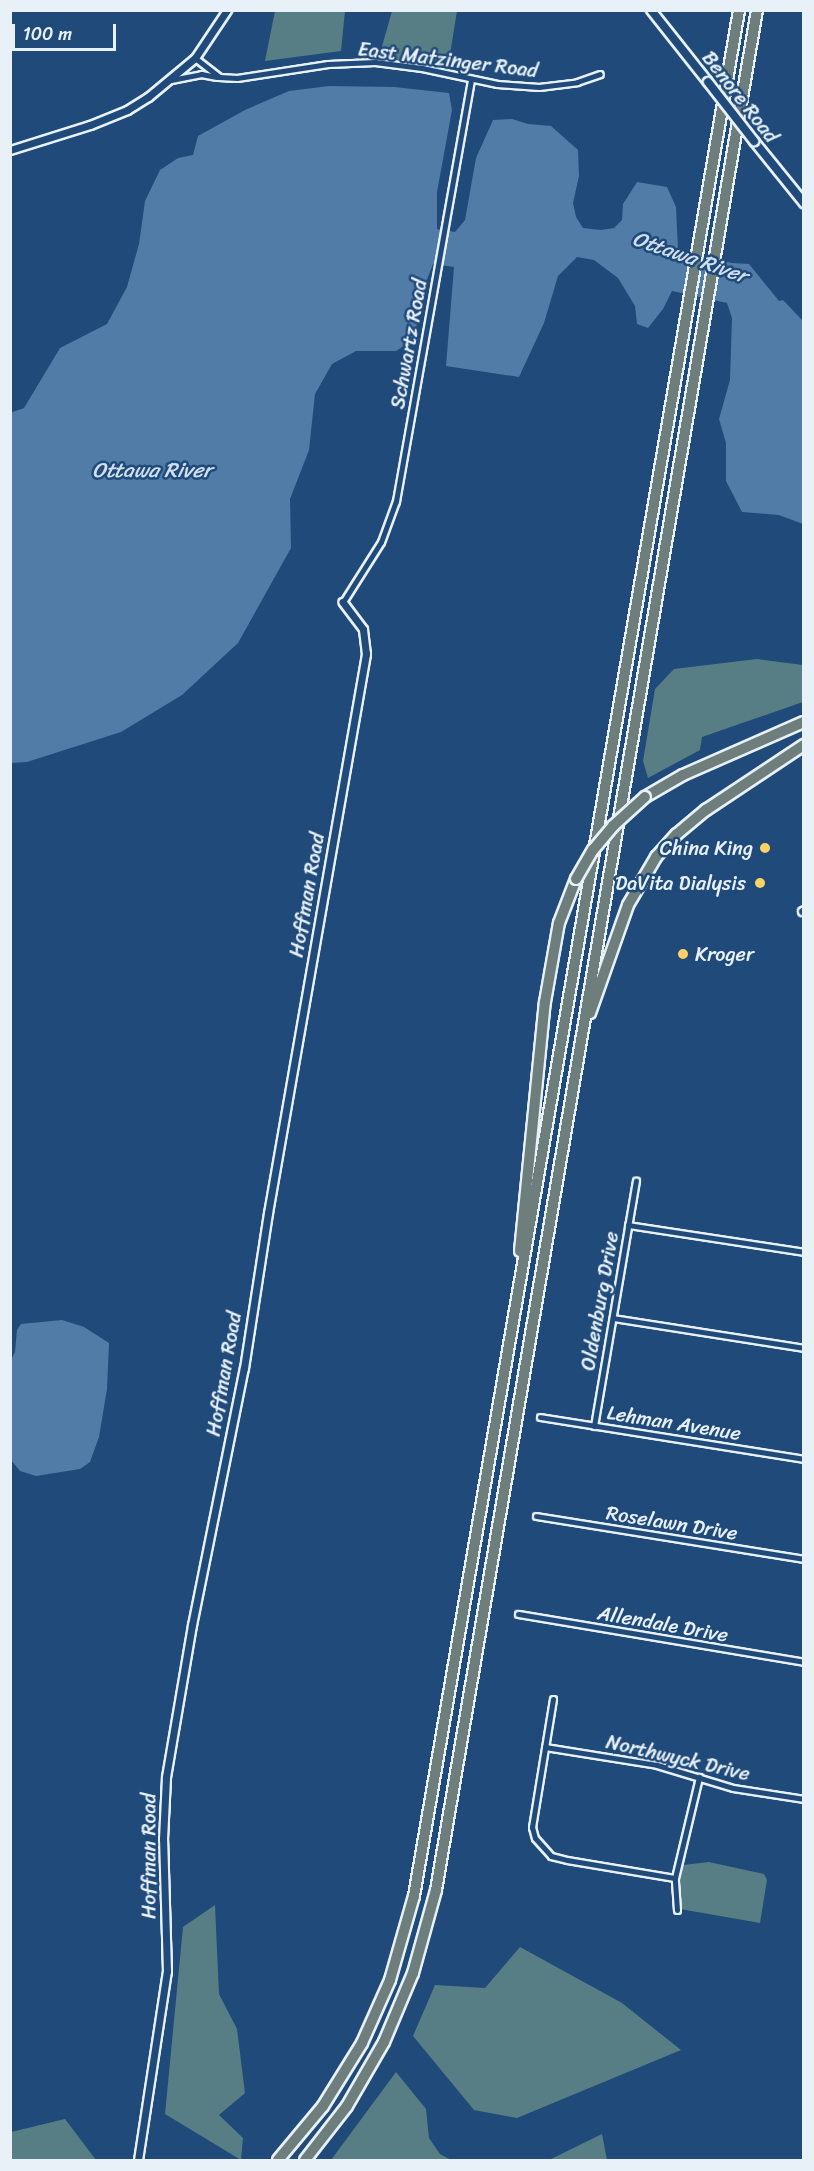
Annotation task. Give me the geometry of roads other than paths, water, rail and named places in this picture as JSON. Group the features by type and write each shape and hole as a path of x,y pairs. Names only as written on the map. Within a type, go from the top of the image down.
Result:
{"highway":[{"path":"278,2160 292,2146 330,2096 359,2048 385,1992 409,1920 428,1823 739,10"},
{"path":"305,2160 346,2106 387,2036 413,1973 433,1902 757,10"},
{"path":"514,1322 529,1144 545,1002 559,923 576,879 593,850 613,826 645,797 683,775 804,722"},
{"path":"580,1039 628,905 656,857 677,834 706,810 804,745"}],"main road":[{"name":"Benore Road","path":"652,12 804,203"}],"street":[{"path":"10,150 127,110 171,80 195,58 227,10"},
{"path":"195,58 219,77"},
{"name":"East Matzinger Road","path":"171,80 201,74 237,78 328,63 375,63 422,68 471,80 539,87 577,82 600,74"},
{"name":"Schwartz Road","path":"343,602 381,542 396,501 471,80"},
{"name":"Hoffman Road","path":"138,2160 167,1971 162,1839 166,1777 192,1625 244,1368 267,1214 366,654 363,629 343,602"},
{"name":"Oldenburg Drive","path":"594,1426 636,1181"},
{"path":"628,1225 804,1252"},
{"path":"613,1318 804,1348"},
{"name":"Lehman Avenue","path":"540,1418 804,1459"},
{"name":"Roselawn Drive","path":"536,1516 804,1559"},
{"name":"Allendale Drive","path":"518,1614 804,1662"},
{"path":"553,1698 532,1827 535,1838 542,1849 551,1856 567,1860 675,1878"},
{"name":"Northwyck Drive","path":"545,1747 657,1765 733,1788 804,1799"},
{"path":"677,1910 675,1878 699,1777"}],"water":[{"name":"Ottawa River","path":"329,86 394,87 449,93 452,110 437,192 437,229 455,232 465,220 476,158 493,120 512,119 528,124 551,126 578,150 579,176 573,203 576,217 583,228 601,230 614,228 622,220 623,204 637,182 667,187 676,207 678,250 732,263 749,264 779,301 783,300 803,321 803,524 779,515 742,512 726,481 726,443 719,419 730,380 732,318 727,303 672,291 663,309 648,328 637,324 635,306 618,278 594,260 577,257 558,276 544,323 519,377 446,366 454,267 433,264 420,297 415,339 396,351 356,351 332,364 315,394 309,450 290,499 291,548 238,643 182,695 121,732 27,762 11,763 10,413 24,408 60,348 107,324 127,287 139,244 145,201 160,170 178,158 193,155 198,136 245,110 289,91"},
{"path":"62,1320 84,1327 109,1343 107,1389 99,1437 90,1462 80,1469 36,1476 20,1471 11,1460 11,1360 15,1352 17,1330 21,1324"}],"place":[{"name":"China King","path":"765,848"},
{"name":"DaVita Dialysis","path":"760,883"},
{"name":"Kroger","path":"683,954"}]}
